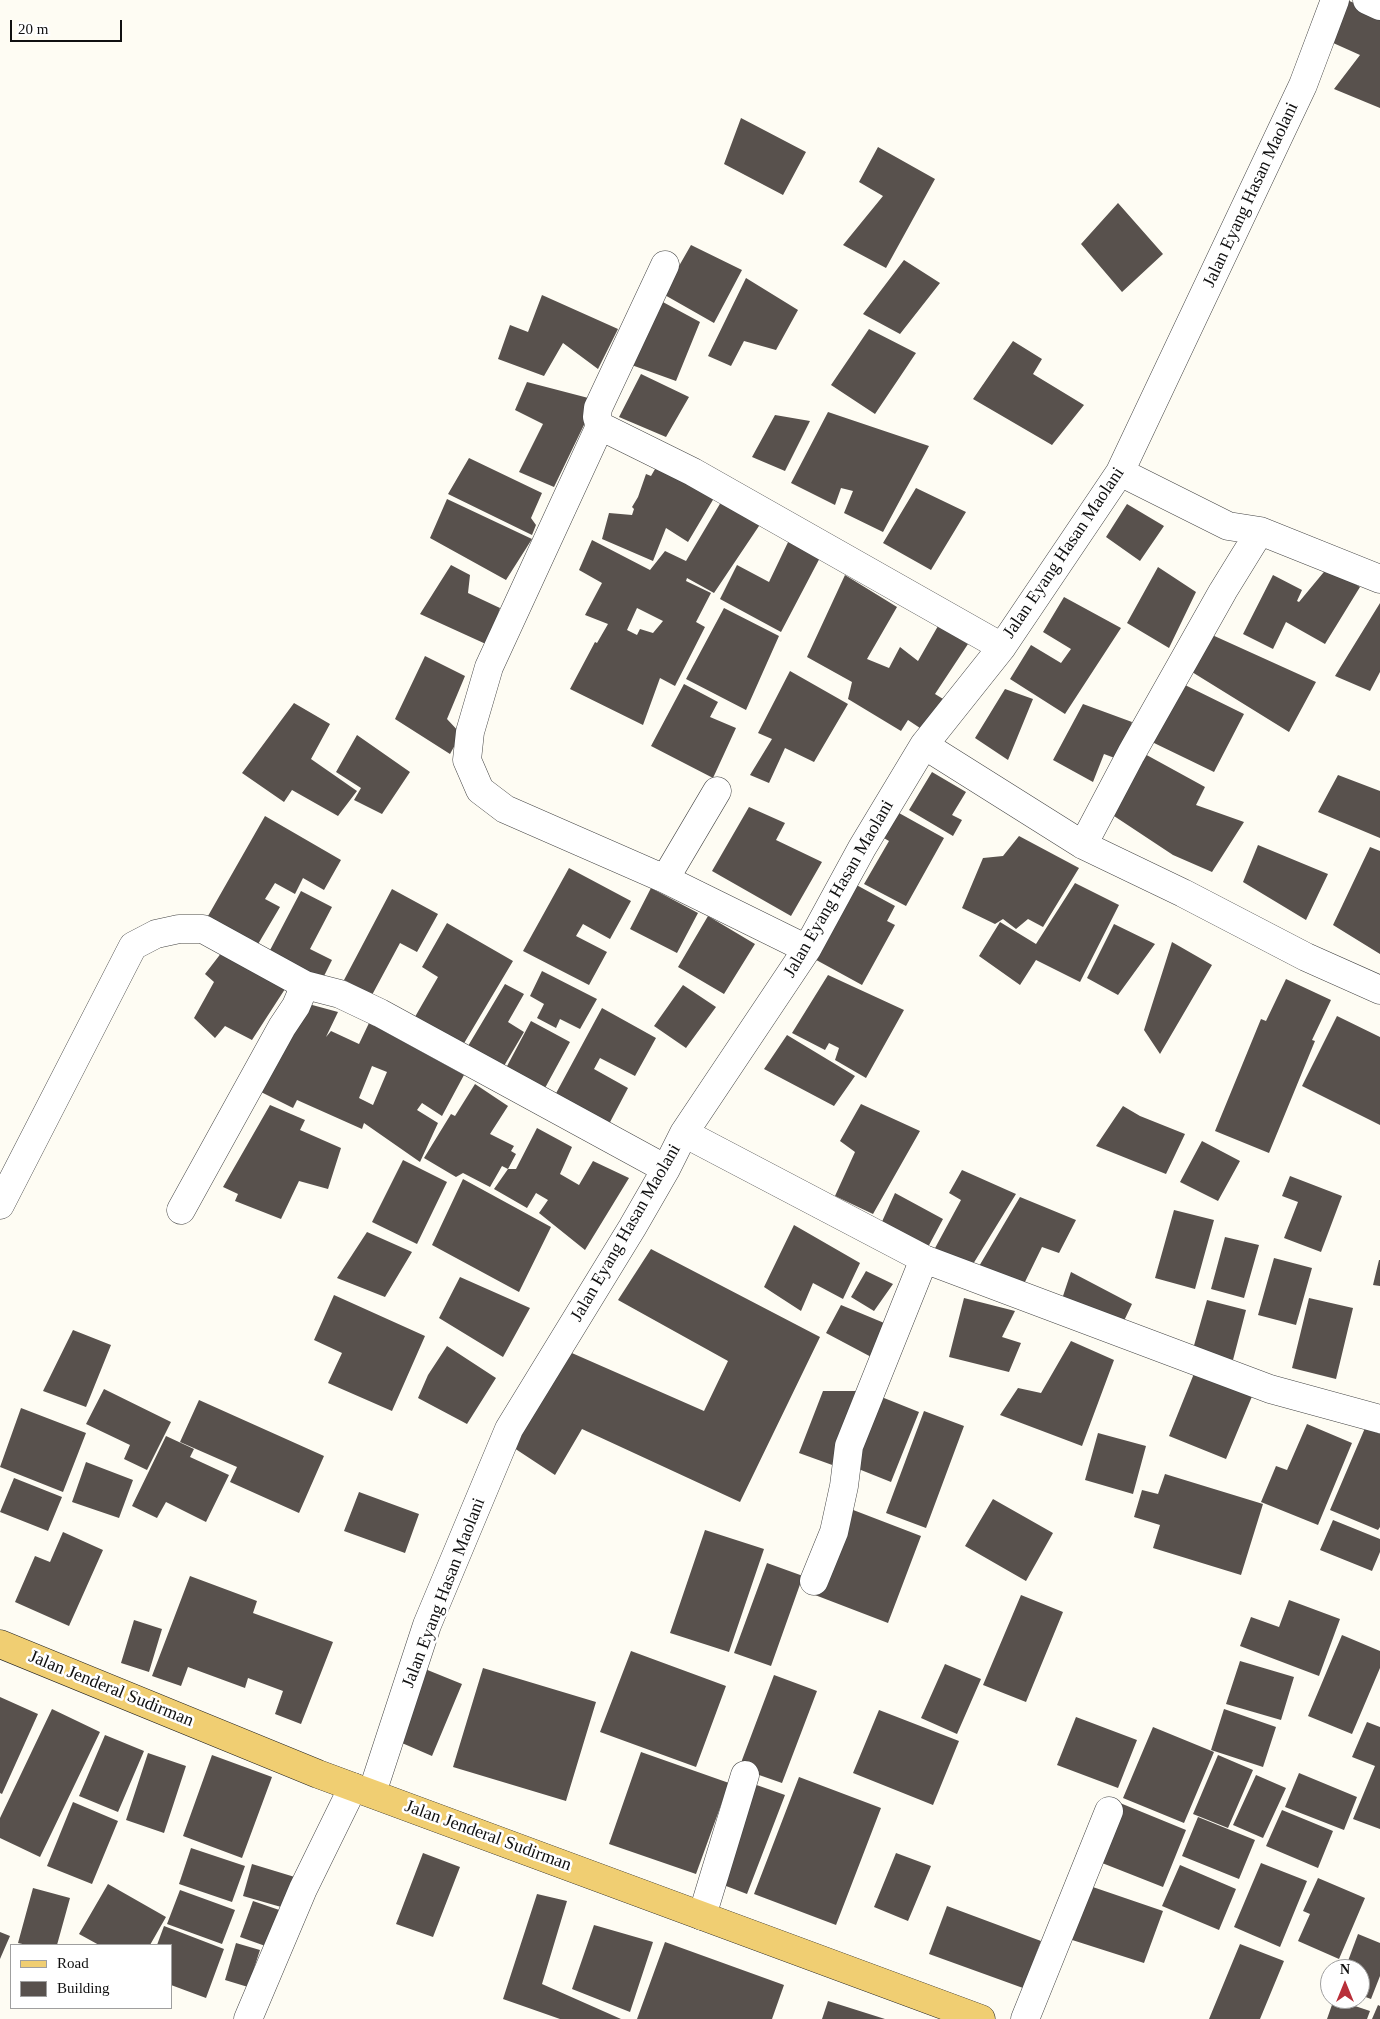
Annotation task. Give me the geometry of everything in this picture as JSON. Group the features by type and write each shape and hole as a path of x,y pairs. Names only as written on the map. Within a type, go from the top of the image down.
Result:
{"main road":[{"name":"Jalan Jenderal Sudirman","path":"0,1644 318,1774 981,2019"}],"street":[{"name":"Jalan Eyang Hasan Maolani","path":"248,2019 303,1889 362,1790 427,1625 509,1429 666,1169 684,1133 806,949 862,848 924,745 1002,647 1120,472 1303,85 1334,0"},
{"path":"1367,0 1380,6"},
{"path":"665,265 598,408 597,418 600,426 692,472 1002,647"},
{"path":"600,426 490,667 470,732 467,760 480,790 505,809 665,879 806,949"},
{"path":"1120,472 1228,526 1260,531 1380,579"},
{"path":"1083,844 1223,591 1260,531"},
{"path":"924,745 1083,844 1183,892 1306,957 1380,990"},
{"path":"665,879 717,791"},
{"path":"0,1205 133,946 156,934 179,929 203,929 305,985 340,994 666,1169"},
{"path":"180,1210 282,1027 296,1006 305,985"},
{"path":"684,1133 924,1259 1270,1389 1380,1418"},
{"path":"814,1582 834,1532 844,1486 849,1446 924,1259"},
{"path":"702,1916 745,1775"},
{"path":"1025,2019 1109,1812"}],"building":[{"path":"1347,0 1380,14 1380,108 1334,89 1360,55 1331,42"},
{"path":"741,118 806,152 783,195 724,164"},
{"path":"878,147 935,179 886,268 843,245 883,196 859,182"},
{"path":"1118,203 1163,254 1122,292 1081,244"},
{"path":"691,245 742,270 714,323 663,294"},
{"path":"904,260 940,283 900,334 863,314"},
{"path":"746,278 798,310 776,350 744,341 731,366 708,356"},
{"path":"542,295 618,329 598,369 563,343 544,376 498,359 510,325 528,332"},
{"path":"661,301 700,322 676,381 626,363"},
{"path":"869,329 916,353 875,414 831,385"},
{"path":"1013,341 1042,359 1033,374 1084,405 1052,445 973,399"},
{"path":"641,374 689,397 666,437 619,417"},
{"path":"527,382 596,400 554,487 519,472 543,424 515,410"},
{"path":"828,412 929,446 883,532 844,513 853,491 841,488 835,505 791,483"},
{"path":"775,415 810,421 785,471 752,457"},
{"path":"662,457 717,493 688,542 666,528 653,561 602,539 609,513 632,515 634,509 632,507 638,497 646,474 651,476"},
{"path":"469,458 542,493 531,518 536,525 532,535 448,494"},
{"path":"916,488 966,512 931,570 883,543"},
{"path":"724,497 763,520 714,593 687,578 686,581 711,593 696,622 705,627 675,686 660,678 643,725 570,689 595,642 597,643 608,624 585,615 602,583 579,570 592,540 650,570 665,551 686,561","holes":["637,608 663,621 653,633 640,629 637,635 627,630"]},
{"path":"447,499 532,539 506,580 430,538"},
{"path":"1127,504 1164,526 1140,561 1106,537"},
{"path":"790,538 824,550 781,632 720,599 737,565 769,582"},
{"path":"451,565 470,575 468,593 500,608 488,645 420,614"},
{"path":"1158,567 1196,592 1169,648 1127,623"},
{"path":"1328,567 1360,587 1325,644 1286,622 1273,649 1243,634 1273,575 1302,590 1297,601 1299,602"},
{"path":"845,575 897,607 867,659 889,668 900,647 918,661 938,626 968,644 935,694 948,702 929,734 908,720 901,731 848,699 852,682 807,657"},
{"path":"1064,597 1121,628 1065,714 1010,679 1031,645 1061,663 1071,649 1043,632"},
{"path":"1380,603 1380,672 1370,691 1335,676"},
{"path":"724,608 779,636 746,710 686,679"},
{"path":"1210,634 1316,682 1289,732 1192,672"},
{"path":"425,656 465,676 447,719 461,734 450,754 395,719"},
{"path":"790,671 848,704 814,762 785,748 769,783 750,775 772,739 758,733"},
{"path":"684,684 718,702 710,717 736,728 713,778 651,746"},
{"path":"1183,684 1244,714 1214,772 1152,742"},
{"path":"1005,689 1033,699 1008,760 975,738"},
{"path":"294,703 330,724 311,759 357,791 338,816 292,790 284,802 242,773"},
{"path":"1083,704 1132,722 1120,760 1104,754 1093,782 1053,760"},
{"path":"357,735 410,772 382,814 354,800 361,788 336,772"},
{"path":"1143,753 1205,787 1196,805 1244,822 1212,872 1173,855 1111,814"},
{"path":"932,772 966,792 952,815 962,820 953,836 909,810"},
{"path":"1338,775 1380,791 1380,838 1318,812"},
{"path":"749,807 785,823 776,840 822,862 791,916 712,871"},
{"path":"890,808 944,838 906,906 864,884 889,841 875,833"},
{"path":"265,816 341,860 324,890 303,878 295,894 275,883 265,899 280,907 254,951 204,923"},
{"path":"1019,836 1079,868 1043,927 1028,919 1016,929 1003,919 995,924 962,908 983,858 1003,856"},
{"path":"1258,845 1328,874 1306,920 1243,882"},
{"path":"1370,847 1380,851 1380,954 1333,925"},
{"path":"569,868 631,901 610,939 583,924 576,936 607,952 589,985 523,951"},
{"path":"851,882 895,906 887,921 895,925 862,985 809,956"},
{"path":"1075,883 1119,905 1080,982 1036,960 1020,985 979,956 1000,922 1036,944"},
{"path":"651,888 698,913 677,953 630,929"},
{"path":"392,889 438,914 417,952 400,943 372,995 344,980"},
{"path":"301,891 332,907 310,949 332,960 321,982 268,954"},
{"path":"708,916 755,944 724,994 678,967"},
{"path":"447,923 513,961 460,1050 412,1022 438,977 422,967"},
{"path":"1114,924 1155,944 1118,995 1087,978"},
{"path":"1172,942 1212,965 1160,1054 1144,1030"},
{"path":"222,952 285,989 252,1040 225,1026 215,1038 194,1018 214,982 205,974"},
{"path":"542,971 597,999 580,1029 560,1019 556,1028 537,1018 544,1004 530,996"},
{"path":"828,975 904,1010 866,1078 835,1060 839,1048 829,1043 825,1050 792,1033"},
{"path":"1286,979 1331,1000 1312,1040 1315,1041 1269,1153 1215,1131 1261,1019 1266,1021"},
{"path":"505,984 524,994 508,1022 524,1032 504,1066 468,1046"},
{"path":"683,985 716,1007 686,1048 654,1026"},
{"path":"305,1003 338,1012 326,1037 331,1031 359,1044 369,1023 464,1075 442,1116 422,1103 417,1110 438,1123 420,1162 364,1123 362,1129 297,1100 293,1108 259,1091","holes":["372,1066 387,1072 373,1105 359,1098"]},
{"path":"602,1008 656,1038 635,1076 600,1058 594,1069 628,1088 608,1126 554,1097"},
{"path":"1337,1016 1380,1037 1380,1125 1302,1086"},
{"path":"531,1021 570,1042 545,1088 506,1068"},
{"path":"787,1035 855,1076 834,1106 764,1069"},
{"path":"475,1084 508,1106 490,1134 514,1146 511,1151 516,1154 508,1169 502,1166 490,1187 463,1173 456,1177 424,1158 451,1114 455,1116"},
{"path":"861,1104 920,1131 873,1214 835,1196 855,1152 840,1141"},
{"path":"270,1105 305,1120 300,1130 341,1148 328,1189 299,1181 281,1219 235,1201 238,1194 223,1187"},
{"path":"1123,1106 1140,1116 1185,1134 1166,1174 1096,1146"},
{"path":"537,1128 572,1147 560,1174 579,1185 593,1161 629,1178 585,1250 539,1213 548,1200 536,1193 527,1208 494,1189 508,1169 516,1169"},
{"path":"1202,1141 1240,1161 1218,1201 1180,1182"},
{"path":"403,1160 447,1182 417,1244 372,1222"},
{"path":"962,1170 1016,1194 970,1269 934,1250 961,1200 949,1193"},
{"path":"1290,1176 1342,1196 1321,1252 1284,1238 1298,1202 1282,1196"},
{"path":"463,1179 551,1227 519,1292 432,1245"},
{"path":"895,1193 943,1219 927,1249 880,1226"},
{"path":"1020,1197 1076,1220 1059,1253 1042,1247 1022,1288 978,1268"},
{"path":"1174,1210 1214,1220 1195,1289 1155,1278"},
{"path":"794,1225 860,1263 843,1299 813,1283 801,1311 764,1287"},
{"path":"367,1232 412,1252 385,1297 337,1278"},
{"path":"1225,1237 1259,1245 1244,1298 1211,1289"},
{"path":"651,1249 820,1337 740,1502 582,1429 555,1475 511,1446 565,1350 704,1411 728,1361 618,1300"},
{"path":"1274,1258 1312,1268 1296,1325 1258,1315"},
{"path":"1380,1260 1380,1286 1373,1285"},
{"path":"866,1271 893,1284 874,1311 851,1297"},
{"path":"1071,1272 1132,1304 1122,1325 1062,1299"},
{"path":"460,1277 530,1308 503,1357 439,1318"},
{"path":"334,1295 425,1336 392,1411 328,1383 342,1353 314,1340"},
{"path":"964,1298 1015,1311 1002,1337 1021,1343 1009,1372 949,1357"},
{"path":"1309,1298 1353,1308 1336,1379 1292,1368"},
{"path":"1207,1300 1246,1310 1233,1360 1193,1349"},
{"path":"841,1305 889,1325 875,1359 826,1333"},
{"path":"73,1330 111,1345 86,1407 43,1391"},
{"path":"1071,1341 1114,1360 1082,1446 1000,1415 1018,1388 1041,1393"},
{"path":"447,1346 496,1378 467,1424 418,1398 428,1375"},
{"path":"1195,1371 1253,1394 1226,1459 1169,1436"},
{"path":"104,1389 171,1422 147,1470 124,1459 130,1445 86,1424"},
{"path":"823,1391 863,1391 835,1466 799,1453"},
{"path":"879,1396 919,1412 891,1482 851,1466"},
{"path":"199,1400 324,1456 299,1513 230,1482 237,1467 180,1442"},
{"path":"21,1408 86,1433 63,1492 0,1467"},
{"path":"924,1411 964,1426 926,1528 886,1513"},
{"path":"1307,1424 1352,1443 1318,1525 1261,1502 1276,1466 1287,1470"},
{"path":"1365,1428 1380,1434 1380,1527 1378,1530 1330,1510"},
{"path":"1098,1433 1146,1446 1133,1494 1085,1480"},
{"path":"166,1436 194,1449 190,1457 229,1475 206,1522 166,1502 157,1518 132,1506"},
{"path":"86,1462 133,1480 119,1518 72,1502"},
{"path":"1165,1474 1263,1504 1241,1575 1153,1548 1160,1525 1134,1517 1142,1490 1158,1494"},
{"path":"14,1478 62,1497 48,1531 0,1512"},
{"path":"359,1492 419,1514 405,1553 344,1531"},
{"path":"993,1499 1053,1533 1026,1581 965,1546"},
{"path":"848,1508 921,1536 888,1623 815,1595"},
{"path":"1333,1520 1380,1539 1380,1552 1372,1571 1320,1550"},
{"path":"705,1530 764,1549 729,1652 670,1633"},
{"path":"63,1532 103,1550 69,1626 15,1602 35,1556 50,1562"},
{"path":"767,1563 803,1576 771,1666 734,1653"},
{"path":"190,1576 257,1601 253,1613 333,1642 301,1724 275,1714 283,1691 248,1678 245,1688 188,1667 181,1686 152,1676"},
{"path":"1021,1595 1063,1612 1026,1702 983,1685"},
{"path":"1289,1600 1340,1619 1319,1676 1240,1646 1251,1617 1279,1627"},
{"path":"134,1620 162,1629 149,1672 121,1663"},
{"path":"1342,1635 1380,1651 1380,1668 1352,1734 1308,1716"},
{"path":"631,1651 726,1686 696,1767 600,1732"},
{"path":"1240,1661 1294,1677 1281,1720 1226,1704"},
{"path":"945,1664 981,1679 957,1734 921,1718"},
{"path":"483,1668 596,1702 566,1801 453,1767"},
{"path":"425,1669 462,1684 432,1756 395,1740"},
{"path":"774,1675 817,1691 782,1783 739,1768"},
{"path":"0,1697 38,1714 2,1794 0,1793"},
{"path":"52,1709 100,1732 40,1857 0,1838 0,1818"},
{"path":"1224,1709 1276,1727 1263,1767 1211,1750"},
{"path":"879,1710 959,1741 933,1805 853,1773"},
{"path":"1076,1717 1137,1740 1118,1788 1057,1765"},
{"path":"1367,1722 1380,1727 1380,1829 1353,1819 1375,1766 1352,1757"},
{"path":"1153,1727 1214,1752 1184,1823 1123,1798"},
{"path":"105,1735 144,1751 118,1812 79,1796"},
{"path":"641,1752 729,1783 696,1874 609,1844"},
{"path":"148,1753 186,1766 164,1833 126,1820"},
{"path":"212,1755 272,1777 242,1858 183,1836"},
{"path":"1218,1755 1253,1770 1228,1828 1193,1814"},
{"path":"1299,1773 1357,1797 1344,1830 1285,1807"},
{"path":"1256,1775 1286,1788 1263,1838 1233,1825"},
{"path":"799,1777 881,1808 836,1925 754,1894"},
{"path":"751,1783 785,1795 747,1894 713,1881"},
{"path":"73,1802 118,1821 92,1884 47,1866"},
{"path":"1120,1803 1186,1830 1163,1887 1097,1861"},
{"path":"1282,1810 1333,1831 1318,1868 1266,1846"},
{"path":"1198,1817 1255,1840 1239,1879 1182,1856"},
{"path":"191,1848 245,1866 232,1902 179,1884"},
{"path":"423,1853 460,1867 433,1937 396,1924"},
{"path":"896,1853 931,1866 908,1921 874,1907"},
{"path":"1261,1863 1307,1881 1280,1947 1234,1927"},
{"path":"252,1864 298,1878 288,1909 243,1896"},
{"path":"1180,1865 1236,1889 1219,1930 1162,1906"},
{"path":"1318,1878 1365,1898 1339,1959 1298,1941 1310,1914 1303,1911"},
{"path":"108,1884 166,1917 151,1944 97,1944 79,1934"},
{"path":"1084,1884 1163,1911 1144,1963 1066,1938"},
{"path":"33,1888 70,1898 57,1944 18,1943"},
{"path":"180,1890 235,1910 222,1944 167,1924"},
{"path":"537,1894 567,1901 542,1984 621,2019 560,2019 503,1999"},
{"path":"253,1901 285,1912 271,1948 240,1937"},
{"path":"947,1906 1041,1941 1023,1988 929,1954"},
{"path":"594,1925 653,1942 630,2012 572,1989"},
{"path":"164,1926 224,1949 206,1998 172,1985 172,1944 157,1944"},
{"path":"0,1932 10,1936 0,1959"},
{"path":"1358,1934 1380,1943 1380,1976 1371,1999 1370,1959 1349,1959"},
{"path":"665,1942 784,1985 772,2019 637,2019"},
{"path":"236,1943 260,1950 248,1987 225,1980"},
{"path":"1240,1944 1284,1961 1260,2019 1209,2019"},
{"path":"828,2001 885,2019 822,2019"},
{"path":"1378,2005 1380,2006 1380,2019 1372,2019"},
{"path":"1330,2009 1364,2009 1370,2011 1367,2019 1327,2019"}]}
